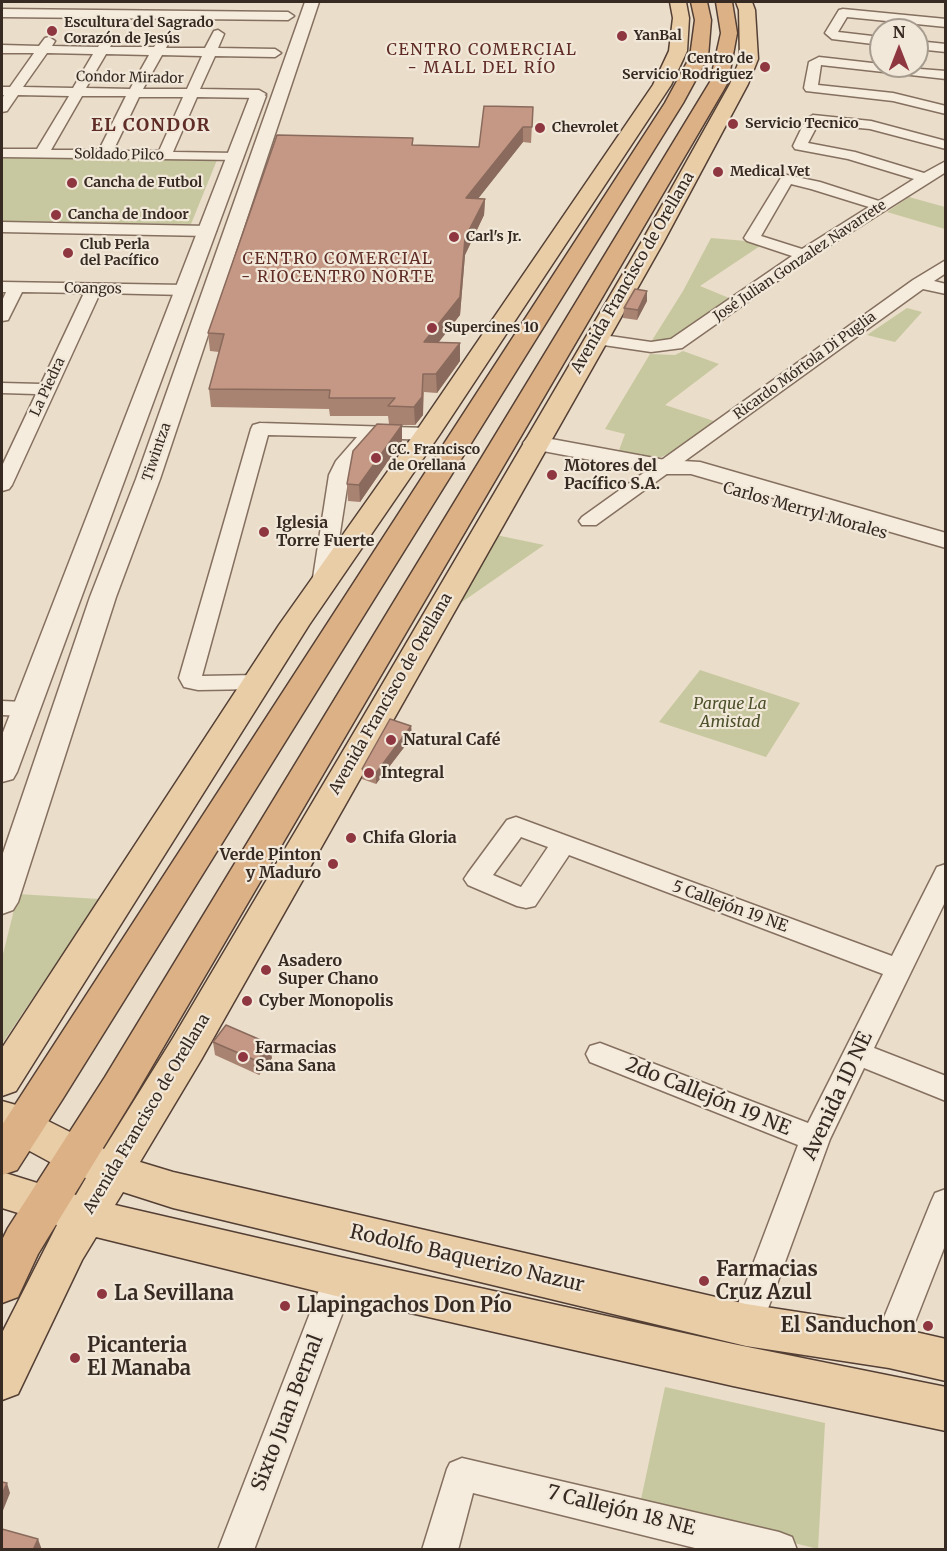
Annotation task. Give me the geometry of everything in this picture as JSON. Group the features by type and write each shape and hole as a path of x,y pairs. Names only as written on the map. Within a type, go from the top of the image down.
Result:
{"highway":[{"name":"Avenida Francisco de Orellana","path":"94,1164 125,1077 677,156 719,82 729,33 724,2"},
{"path":"700,13 719,28 726,50"},
{"path":"8,1135 674,103 699,57 700,13"},
{"path":"631,130 674,103"},
{"path":"677,156 716,124"},
{"path":"615,307 626,239"},
{"name":"Avenida Francisco de Orellana","path":"2,1283 22,1240 65,1210"}],"main road":[{"path":"2,1080 322,584 427,434 662,85 678,51 681,18 678,2"},
{"name":"Avenida Francisco de Orellana","path":"2,1379 67,1247 65,1210 273,901 652,243 739,84 749,59 747,10 744,2"},
{"name":"Rodolfo Baquerizo Nazur","path":"8,1135 173,1190 746,1325 889,1347 945,1360"},
{"path":"2,1190 65,1210 340,1277 733,1365 945,1409"}],"street":[{"path":"2,24 11,13 28,2"},
{"path":"2,108 8,91 82,2"},
{"path":"124,14 131,2"},
{"path":"178,15 184,2"},
{"path":"228,16 234,2"},
{"name":"Tiwintza","path":"2,902 7,871 103,597 148,478 312,2"},
{"path":"11,13 228,16 290,9"},
{"name":"Tiwintza","path":"2,772 13,709 185,290 240,148 290,9"},
{"path":"869,40 836,36 831,33 843,13 894,18"},
{"path":"929,21 945,23"},
{"path":"164,156 218,34"},
{"path":"41,154 111,35"},
{"path":"104,155 134,93 167,35"},
{"path":"929,46 945,48"},
{"path":"2,49 275,53"},
{"path":"945,75 819,61 815,62 811,88 893,97 945,110"},
{"name":"Condor Mirador","path":"8,91 191,93 263,84"},
{"path":"927,178 850,156 800,146 813,119 871,125 945,145"},
{"path":"240,148 265,139"},
{"name":"Soldado Pilco","path":"2,153 164,156 240,148"},
{"name":"José Julian Gonzalez Navarrete","path":"596,339 651,347 676,344 804,255 945,165"},
{"path":"804,255 754,240 752,235 787,178 880,206"},
{"path":"2,226 208,231"},
{"name":"Ricardo Mórtola Di Puglia","path":"589,521 945,265"},
{"path":"919,284 945,289"},
{"path":"2,316 9,287"},
{"name":"Coangos","path":"9,287 185,290"},
{"name":"La Piedra","path":"3,480 94,289"},
{"path":"2,388 47,389"},
{"path":"258,682 198,683 192,682 190,678 260,429 427,434"},
{"path":"322,584 339,475 343,465 372,432"},
{"name":"Carlos Merryl Morales","path":"535,443 665,467 692,467 945,541"},
{"name":"Carlos Merryl Morales","path":"665,467 682,476 945,552"},
{"name":"5 Callejón 19 NE","path":"563,844 897,969"},
{"name":"Avenida 1D NE","path":"746,1325 815,1139 945,873"},
{"name":"2do Callejón 19 NE","path":"600,1054 815,1139"},
{"path":"858,1054 945,1089"},
{"path":"889,1347 945,1202"},
{"name":"Sixto Juan Bernal","path":"236,1550 340,1277"},
{"name":"7 Callejón 18 NE","path":"440,1550 459,1480 462,1475 469,1474 779,1550"}],"green space":[{"path":"2,156 217,160 191,224 2,221"},
{"path":"909,197 945,207 945,229 887,212"},
{"path":"711,238 746,241 760,246 700,286 729,298 670,341 651,342 683,291"},
{"path":"907,308 922,312 895,342 867,335"},
{"path":"683,351 719,364 665,405 717,422 674,451 661,457 647,459 618,453 625,434 605,429 650,354 675,355"},
{"path":"496,535 544,545 439,618"},
{"name":"Parque La Amistad","path":"700,670 800,703 766,757 659,722"},
{"path":"18,894 99,899 2,1044 2,958"},
{"path":"665,1387 825,1423 818,1549 640,1504"}],"building":[{"name":"CENTRO COMERCIAL - RIOCENTRO NORTE","path":"484,106 533,107 532,127 523,127 466,198 485,199 465,238 460,297 424,342 460,343 436,374 423,374 422,397 414,407 388,406 395,398 329,398 330,390 209,389 224,334 208,333 277,135 413,138 412,145 479,147"},
{"path":"635,289 647,291 638,310 624,308"},
{"path":"377,424 402,425 359,485 347,484 353,451"},
{"path":"390,719 411,726 376,773 362,769"},
{"path":"226,1025 270,1044 257,1061 213,1042"},
{"path":"2,1482 7,1483 2,1494"},
{"path":"2,1529 38,1539 33,1550 2,1550"}],"place":[{"name":"Escultura del Sagrado Corazón de Jesús","path":"52,31"},
{"name":"YanBal","path":"622,36"},
{"name":"Centro de Servicio Rodriguez","path":"765,67"},
{"name":"Servicio Tecnico","path":"733,124"},
{"name":"Chevrolet","path":"540,128"},
{"name":"Medical Vet","path":"718,172"},
{"name":"Cancha de Futbol","path":"72,183"},
{"name":"Cancha de Indoor","path":"56,215"},
{"name":"Carl's Jr.","path":"454,237"},
{"name":"Club Perla del Pacífico","path":"68,253"},
{"name":"Supercines 10","path":"432,328"},
{"name":"CC. Francisco de Orellana","path":"376,458"},
{"name":"Motores del Pacífico S.A.","path":"552,475"},
{"name":"Iglesia Torre Fuerte","path":"264,532"},
{"name":"Natural Café","path":"391,740"},
{"name":"Integral","path":"369,773"},
{"name":"Chifa Gloria","path":"351,838"},
{"name":"Verde Pinton y Maduro","path":"333,864"},
{"name":"Asadero Super Chano","path":"266,970"},
{"name":"Cyber Monopolis","path":"247,1001"},
{"name":"Farmacias Sana Sana","path":"243,1057"},
{"name":"Farmacias Cruz Azul","path":"704,1281"},
{"name":"La Sevillana","path":"102,1294"},
{"name":"Llapingachos Don Pío","path":"285,1306"},
{"name":"El Sanduchon","path":"928,1326"},
{"name":"Picanteria El Manaba","path":"75,1358"}],"district":[{"name":"CENTRO COMERCIAL - MALL DEL RÍO","path":"482,59"},
{"name":"EL CONDOR","path":"151,126"},
{"name":"CENTRO COMERCIAL - RIOCENTRO NORTE","path":"338,268"}]}
